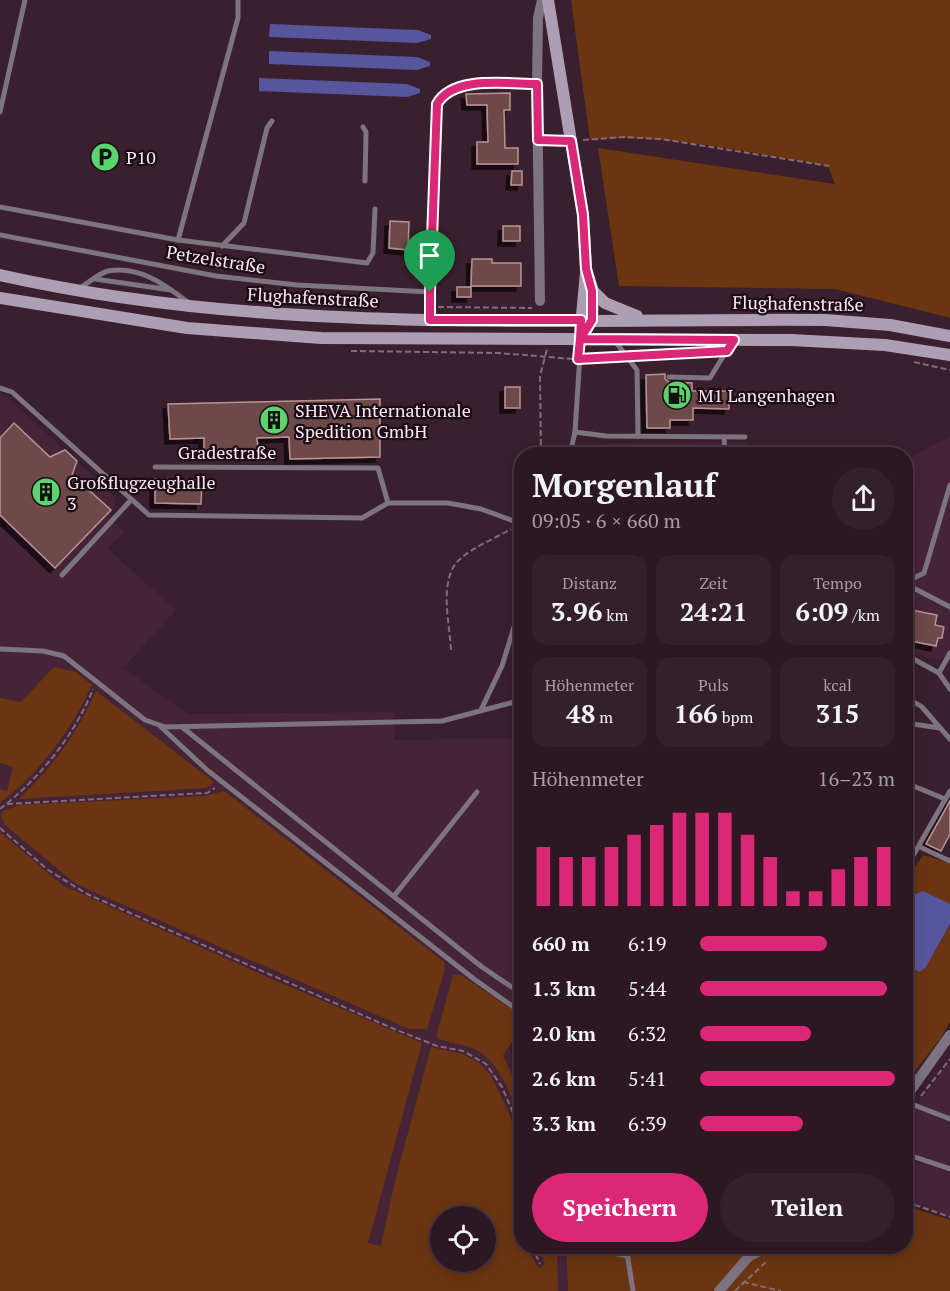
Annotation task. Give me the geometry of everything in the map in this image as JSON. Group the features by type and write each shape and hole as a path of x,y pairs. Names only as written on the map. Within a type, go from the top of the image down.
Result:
{"main road":[{"path":"548,0 583,215 586,320"},
{"path":"580,339 592,291 586,269"},
{"name":"Flughafenstraße","path":"0,275 77,290 193,306 322,317 430,313 586,320 848,321 890,325 950,336"},
{"path":"592,291 605,303 646,320"},
{"name":"Flughafenstraße","path":"0,298 122,319 244,334 321,338 855,342 950,355"}],"street":[{"path":"538,304 537,84 538,18 542,0"},
{"path":"538,140 571,141"},
{"path":"913,1094 950,1036"},
{"path":"719,1291 751,1254"}],"lane":[{"path":"0,112 25,0"},
{"path":"178,240 238,18 238,0"},
{"path":"430,313 437,104 442,94 461,85 537,84"},
{"path":"222,246 244,223 267,128 272,121"},
{"path":"363,127 366,132 366,181"},
{"path":"0,207 178,240 367,262 373,253 375,209"},
{"name":"Petzelstraße","path":"0,235 216,276 297,285 430,292"},
{"path":"77,290 106,272 116,271 149,276 193,306"},
{"path":"95,279 173,291"},
{"path":"572,447 575,432 580,339"},
{"path":"614,339 637,370 638,436"},
{"path":"669,377 710,378 734,340"},
{"path":"638,377 646,377"},
{"path":"0,388 12,392 149,515 362,518 388,503 448,503 481,509 514,522"},
{"path":"575,432 638,436 745,436"},
{"path":"724,437 725,447"},
{"name":"Gradestraße","path":"155,466 378,468 388,503"},
{"path":"913,579 924,573 950,485"},
{"path":"63,575 131,500"},
{"path":"913,587 950,607"},
{"path":"481,710 502,666 514,627"},
{"path":"0,649 54,652 96,681 145,720 160,726 442,721 514,702"},
{"path":"939,673 950,652"},
{"path":"913,659 939,673 950,690"},
{"path":"913,701 922,707 950,739"},
{"path":"913,724 940,728"},
{"path":"160,726 224,784 474,979 514,1007"},
{"path":"182,727 482,967 514,989"},
{"path":"913,786 945,799"},
{"path":"913,858 950,791"},
{"path":"394,896 477,792"},
{"path":"920,847 950,861"},
{"path":"913,1102 950,1119"},
{"path":"913,1156 950,1169"},
{"path":"618,1254 627,1256 633,1291"}],"path":[{"path":"571,141 624,137 661,139 829,166"},
{"path":"216,276 222,246"},
{"path":"430,313 538,304"},
{"path":"559,358 704,352"},
{"path":"541,447 540,376 547,358"},
{"path":"907,361 950,370"},
{"path":"451,650 447,588 449,576 457,562 514,528"},
{"path":"0,809 35,777 72,730 96,681"},
{"path":"7,804 207,793 224,784"},
{"path":"0,828 48,870 87,894 394,1029 437,1046 475,1056 493,1072 514,1117"},
{"path":"913,1096 950,1059"},
{"path":"913,1204 950,1217"},
{"path":"536,1254 540,1264"},
{"path":"735,1291 769,1258"},
{"path":"734,1274 743,1282 782,1291"}],"shaded area":[{"path":"571,0 950,0 950,318 835,289 619,286 598,148 835,184 828,166 739,150 650,139 590,140"},
{"path":"270,24 418,30 431,35 431,39 417,43 269,37"},
{"path":"269,51 417,57 430,62 430,66 417,70 269,64"},
{"path":"259,78 407,84 420,89 420,93 407,97 259,91"},
{"path":"0,394 9,399 112,493 115,504 109,517 124,532 108,549 176,610 123,668 188,714 395,712 394,740 514,738 514,1041 509,1048 514,1060 514,1254 566,1254 568,1291 0,1291"},
{"path":"950,436 950,660 943,658 933,660 913,652 913,456"},
{"path":"746,443 747,447 601,447 601,444"},
{"path":"54,667 76,672 92,685 53,750 29,778 0,803 0,789 7,791 13,767 0,763 0,698 21,702"},
{"path":"96,691 214,782 207,788 19,799 63,749"},
{"path":"224,791 444,962 445,969 427,1029 409,1029 76,884 4,824 1,816 3,811 20,805 204,796"},
{"path":"0,832 62,885 267,977 422,1043 368,1243 381,1246 395,1181 431,1047 463,1054 479,1063 490,1074 509,1113 514,1127 514,1254 531,1254 539,1269 545,1263 540,1254 557,1254 558,1291 0,1291"},
{"path":"923,855 950,863 950,904 923,892 913,895 913,870"},
{"path":"923,891 950,904 950,924 926,967 920,972 913,969 913,895"},
{"path":"950,924 950,1022 941,1038 913,1073 913,969 920,972 926,967"},
{"path":"453,975 461,975 514,1011 514,1039 503,1055 514,1080 514,1103 503,1079 482,1054 472,1048 436,1037"},
{"path":"950,1061 950,1217 913,1204 913,1106"},
{"path":"913,1208 950,1220 950,1291 568,1291 566,1254 627,1256 627,1254 913,1254"}],"building":[{"path":"510,93 510,110 504,110 505,148 518,148 518,164 477,164 477,142 488,142 487,105 467,105 466,94"},
{"path":"512,171 522,171 522,185 511,185"},
{"path":"390,221 409,222 408,250 389,248"},
{"path":"503,226 520,226 520,241 503,241"},
{"path":"472,259 492,259 492,263 521,263 521,286 471,286"},
{"path":"457,287 471,287 471,297 457,297"},
{"path":"665,374 665,379 669,382 692,383 692,391 729,391 729,409 693,408 693,420 670,420 670,428 647,428 646,375"},
{"path":"505,387 520,387 520,408 505,408"},
{"name":"SHEVA Internationale Spedition GmbH","path":"380,399 380,457 290,459 289,437 257,438 258,450 215,451 215,454 204,454 204,438 170,439 168,404"},
{"name":"Großflugzeughalle 3","path":"14,423 50,457 65,450 77,461 72,475 111,510 55,568 0,515 0,438"},
{"path":"155,479 202,480 201,504 155,503"},
{"path":"913,610 937,615 935,625 944,627 942,638 938,638 936,646 913,641"},
{"path":"950,801 950,834 941,851 926,844"}],"place":[{"name":"P10","path":"105,157"},
{"name":"M1 Langenhagen","path":"677,395"},
{"name":"SHEVA Internationale Spedition GmbH","path":"274,420"},
{"name":"Großflugzeughalle 3","path":"46,492"}],"route":[{"path":"430,292 430,320 581,320 580,339 734,340 727,351 578,359 580,339 592,320 592,291 586,269 583,215 571,141 538,140 537,84 461,85 442,94 437,104 430,292"}]}
